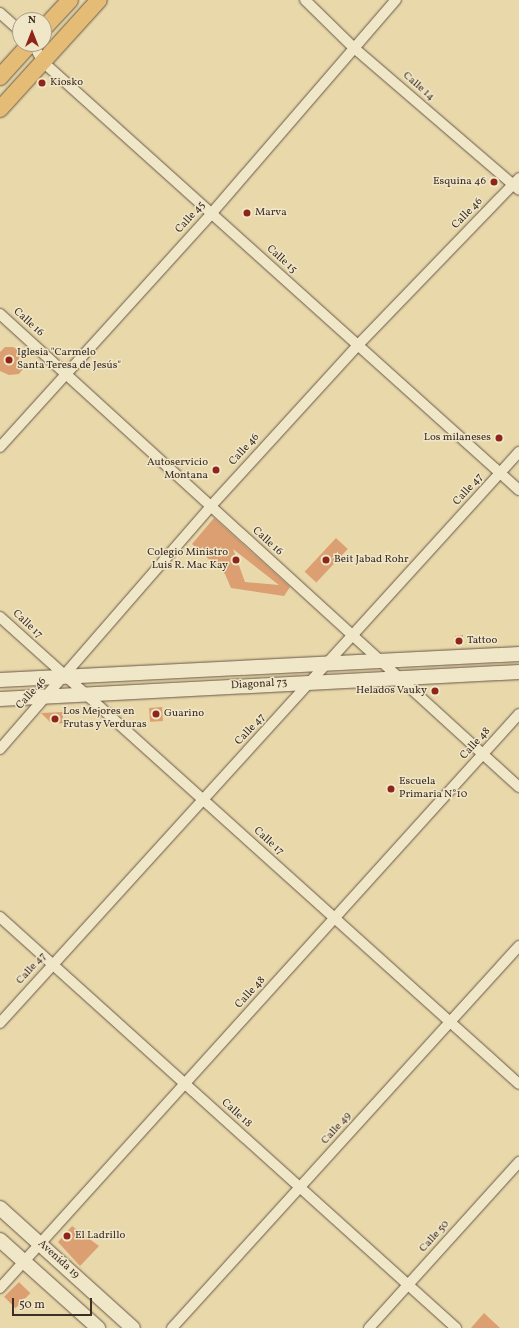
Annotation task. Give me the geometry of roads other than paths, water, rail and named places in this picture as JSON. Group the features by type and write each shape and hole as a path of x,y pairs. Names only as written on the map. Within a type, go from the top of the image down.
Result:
{"main road":[{"path":"52,19 70,0"},
{"path":"0,109 99,0"},
{"path":"0,77 23,52"},
{"name":"Diagonal 73","path":"0,680 519,654"},
{"name":"Diagonal 73","path":"0,699 519,672"},
{"name":"Avenida 19","path":"0,1208 133,1328"},
{"path":"0,1240 98,1328"}],"street":[{"name":"Calle 14","path":"305,0 354,47 517,184"},
{"name":"Calle 45","path":"0,447 211,214 396,0"},
{"path":"0,13 12,24"},
{"name":"Calle 15","path":"37,52 43,62 519,490"},
{"name":"Calle 46","path":"0,749 211,506 358,345 517,184"},
{"name":"Calle 16","path":"0,314 519,787"},
{"name":"Calle 47","path":"0,1023 202,799 329,664 519,452"},
{"name":"Calle 17","path":"0,617 519,1084"},
{"name":"Calle 48","path":"0,1288 519,714"},
{"name":"Calle 18","path":"0,917 456,1328"},
{"name":"Calle 49","path":"172,1328 519,946"},
{"name":"Calle 50","path":"369,1328 519,1162"}],"place":[{"name":"Kiosko","path":"42,83"},
{"name":"Esquina 46","path":"494,182"},
{"name":"Marva","path":"247,213"},
{"name":"Iglesia \"Carmelo Santa Teresa de Jesús\"","path":"9,360"},
{"name":"Los milaneses","path":"499,438"},
{"name":"Autoservicio Montana","path":"216,470"},
{"name":"Colegio Ministro Luis R. Mac Kay","path":"236,560"},
{"name":"Beit Jabad Rohr","path":"326,560"},
{"name":"Tattoo","path":"459,641"},
{"name":"Helados Vauky","path":"435,691"},
{"name":"Guarino","path":"156,714"},
{"name":"Los Mejores en Frutas y Verduras","path":"55,719"},
{"name":"Escuela Primaria N°10","path":"391,789"},
{"name":"El Ladrillo","path":"67,1236"}]}
